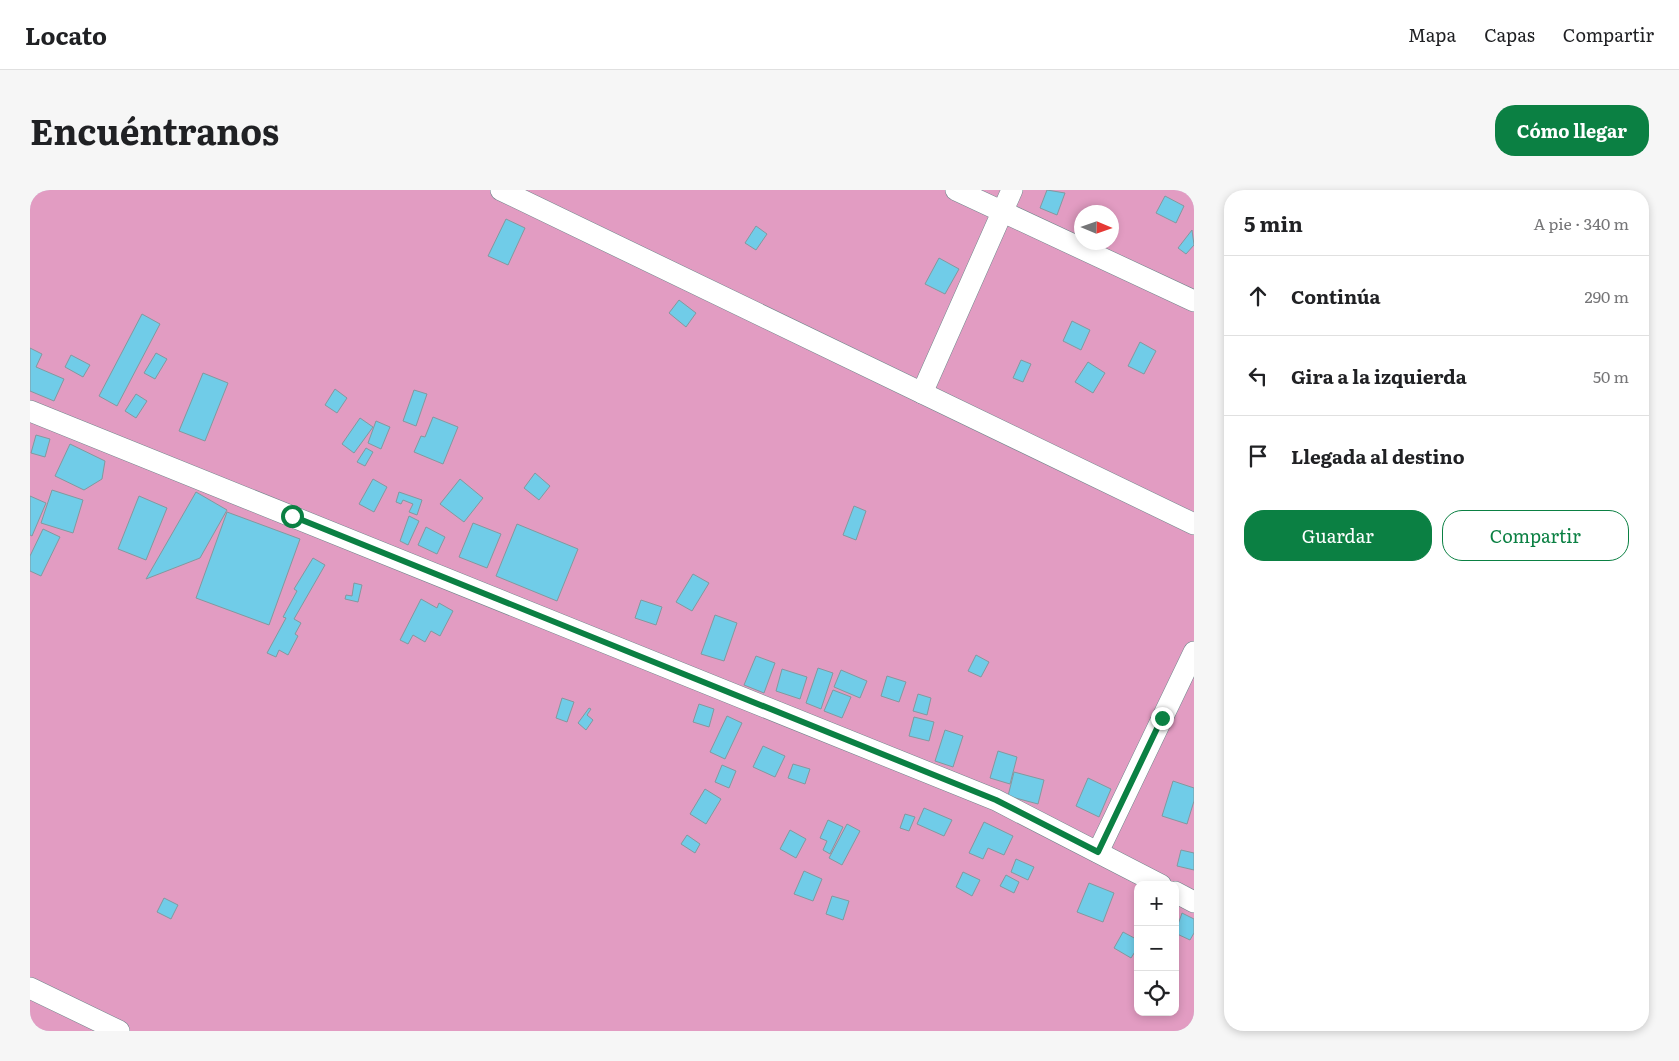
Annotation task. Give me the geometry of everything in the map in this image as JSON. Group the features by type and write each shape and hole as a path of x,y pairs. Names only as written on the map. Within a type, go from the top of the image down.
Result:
{"street":[{"path":"501,190 1194,524"},
{"path":"956,190 1194,301"},
{"path":"922,393 1012,190"},
{"path":"30,411 996,800 1153,881"},
{"path":"1098,852 1194,652"},
{"path":"1179,894 1194,902"},
{"path":"30,988 119,1031"}],"shaded area":[{"path":"30,190 1194,190 1194,1031 30,1031"}],"building":[{"path":"1047,190 1065,193 1057,215 1040,208"},
{"path":"1165,196 1184,206 1176,223 1156,213"},
{"path":"506,219 525,228 508,265 488,256"},
{"path":"756,226 767,234 756,250 745,243"},
{"path":"1192,230 1194,245 1186,254 1178,248"},
{"path":"939,258 959,269 945,294 925,284"},
{"path":"679,300 696,313 686,327 669,313"},
{"path":"142,314 160,324 117,406 99,396"},
{"path":"1072,321 1090,330 1081,350 1063,341"},
{"path":"1140,342 1156,351 1144,374 1128,366"},
{"path":"30,348 42,354 36,367 64,379 54,401 30,391"},
{"path":"156,353 167,359 155,379 144,373"},
{"path":"71,355 90,365 83,377 65,367"},
{"path":"1021,360 1031,364 1023,382 1013,378"},
{"path":"1088,362 1105,373 1093,393 1075,382"},
{"path":"203,373 228,383 205,441 179,431"},
{"path":"335,389 347,398 337,413 325,405"},
{"path":"414,390 427,394 416,426 403,421"},
{"path":"136,394 147,401 136,418 125,411"},
{"path":"433,417 458,427 443,464 414,452 421,436 425,437"},
{"path":"360,418 373,427 354,453 342,444"},
{"path":"376,421 390,427 381,449 368,443"},
{"path":"36,435 50,439 45,457 31,453"},
{"path":"70,444 105,461 102,479 84,490 55,476"},
{"path":"366,448 373,452 365,466 357,462"},
{"path":"535,473 550,486 539,500 524,488"},
{"path":"373,479 387,487 374,512 359,504"},
{"path":"460,479 483,498 464,522 440,504"},
{"path":"52,490 83,500 73,533 41,523"},
{"path":"196,492 227,510 200,558 146,579"},
{"path":"399,492 422,500 417,515 409,512 413,504 403,500 401,504 396,502"},
{"path":"30,496 46,503 32,536 30,535"},
{"path":"139,496 167,508 146,560 118,549"},
{"path":"854,506 866,511 856,540 843,535"},
{"path":"227,512 300,539 269,625 196,598"},
{"path":"409,516 419,521 408,545 400,541"},
{"path":"473,523 501,534 487,568 459,557"},
{"path":"517,524 578,549 557,601 496,576"},
{"path":"426,527 445,537 437,554 418,545"},
{"path":"43,529 60,537 41,576 30,571 30,556"},
{"path":"313,558 325,565 294,619 301,623 295,634 298,636 288,655 279,650 276,657 267,653 286,618 283,617 297,591 294,589"},
{"path":"693,574 709,583 692,611 676,602"},
{"path":"354,583 362,585 358,602 345,599 346,595 352,596"},
{"path":"421,599 437,608 439,603 453,611 440,636 431,631 425,642 413,635 408,644 400,640"},
{"path":"641,600 662,607 656,625 635,618"},
{"path":"715,615 737,623 724,661 701,654"},
{"path":"976,655 989,662 981,677 968,671"},
{"path":"756,656 775,663 764,693 744,685"},
{"path":"818,668 833,673 821,709 806,703"},
{"path":"782,669 807,677 800,699 776,691"},
{"path":"841,670 867,681 860,698 834,687"},
{"path":"887,676 906,682 899,702 881,696"},
{"path":"833,690 851,697 842,718 824,711"},
{"path":"918,694 931,698 927,715 913,711"},
{"path":"562,698 574,702 567,722 556,718"},
{"path":"699,704 714,709 709,727 693,722"},
{"path":"589,708 591,709 587,715 593,720 586,730 578,723"},
{"path":"727,716 742,723 725,759 710,752"},
{"path":"914,717 934,722 929,741 909,736"},
{"path":"945,730 963,736 953,767 935,761"},
{"path":"763,746 785,756 775,777 753,767"},
{"path":"998,751 1017,757 1010,784 990,778"},
{"path":"793,764 810,769 805,784 788,778"},
{"path":"722,765 736,771 729,788 715,782"},
{"path":"1014,772 1044,780 1038,804 1008,796"},
{"path":"1088,778 1111,789 1099,817 1076,806"},
{"path":"1173,781 1194,788 1194,801 1187,824 1162,816"},
{"path":"705,789 721,799 706,824 690,814"},
{"path":"924,808 952,820 944,836 917,824"},
{"path":"905,814 915,817 909,831 900,828"},
{"path":"828,820 843,827 830,854 823,850 827,841 820,838"},
{"path":"984,822 1013,836 1004,855 988,848 983,859 969,853"},
{"path":"847,824 860,831 842,865 829,858"},
{"path":"790,830 806,839 796,858 780,849"},
{"path":"687,835 700,844 695,853 681,844"},
{"path":"1181,850 1194,853 1194,870 1177,866"},
{"path":"1016,859 1034,867 1028,880 1011,872"},
{"path":"804,871 822,879 813,901 794,894"},
{"path":"963,872 980,880 972,896 956,887"},
{"path":"1006,875 1019,882 1014,893 1000,886"},
{"path":"1089,883 1114,893 1103,922 1077,912"},
{"path":"832,896 849,901 843,920 826,914"},
{"path":"164,898 178,905 171,919 157,912"},
{"path":"1182,913 1194,919 1194,933 1190,940 1179,935 1179,922"},
{"path":"1123,932 1134,938 1134,953 1131,958 1114,948"}],"route":[{"path":"292,516 996,800 1098,852 1162,718"}]}
